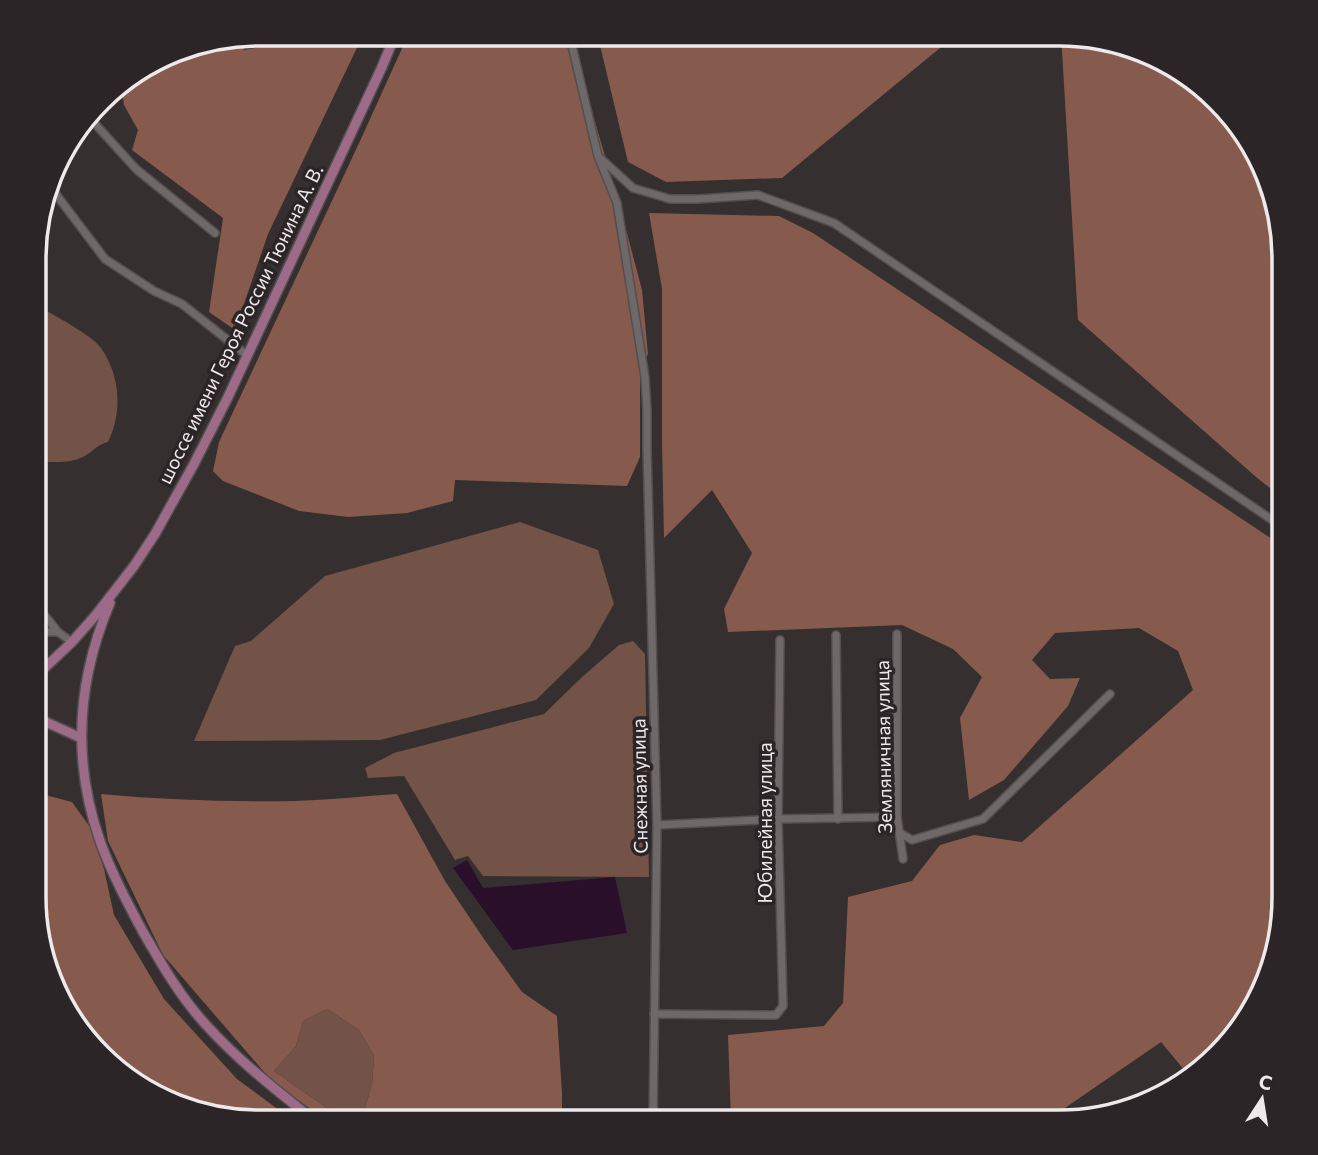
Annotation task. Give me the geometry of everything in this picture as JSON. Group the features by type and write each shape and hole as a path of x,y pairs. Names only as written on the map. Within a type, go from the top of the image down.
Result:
{"main road":[{"name":"шоссе имени Героя России Тюнина А. В.","path":"46,667 72,642 114,592 155,534 194,464 248,356 390,46"},
{"path":"114,592 88,668 81,738 84,779 100,841 125,899 180,992 207,1027 266,1083 299,1109"},
{"path":"46,722 81,738"}],"street":[{"name":"Снежная улица","path":"572,46 598,156 617,203 645,377 657,825 653,1110"},
{"path":"94,123 136,169 215,233"},
{"path":"598,156 633,188 670,199 698,200 758,195 834,223 1272,520"},
{"path":"56,194 105,259 154,291 182,304 248,356"},
{"path":"46,617 58,632 72,642"},
{"path":"46,632 58,632"},
{"name":"Земляничная улица","path":"897,634 897,817 902,859"},
{"path":"836,635 838,819"},
{"name":"Юбилейная улица","path":"653,1014 776,1015 783,1006 779,820 780,640"},
{"path":"900,833 912,840 983,818 1110,694"},
{"path":"657,825 897,817"}],"shaded area":[{"path":"244,46 244,50 265,46 358,46 268,234 235,330 209,312 223,218 132,150 138,130 124,105 123,94 152,74 177,62 217,50"},
{"path":"403,46 573,46 642,290 648,354 640,370 640,457 627,486 455,480 453,501 407,513 348,517 299,511 223,481 213,471 219,442"},
{"path":"600,46 942,46 782,178 666,182 628,162"},
{"path":"1062,46 1115,53 1141,62 1178,81 1200,98 1229,129 1256,177 1265,203 1272,244 1272,490 1078,320"},
{"path":"649,213 779,216 813,233 1272,539 1272,911 1268,938 1256,978 1237,1015 1220,1037 1184,1070 1161,1042 1062,1110 731,1110 728,1035 824,1026 843,1003 848,897 912,881 940,845 974,835 1022,842 1193,690 1178,651 1139,628 1055,633 1032,660 1050,679 1080,678 1068,706 1004,780 969,800 960,718 982,677 953,649 902,625 728,632 724,609 752,553 712,490 664,538 662,289"},
{"path":"46,311 97,343 116,382 116,418 108,442 83,457 60,462 46,461"},
{"path":"520,522 598,550 614,604 589,648 536,700 380,740 194,741 235,646 251,641 325,576"},
{"path":"633,641 645,654 649,877 483,876 468,856 455,860 404,776 368,778 365,768 394,753 544,714 619,645"},
{"path":"101,794 271,801 397,794 445,881 522,992 557,1016 562,1109 365,1109 372,1084 374,1056 359,1030 327,1009 303,1021 296,1046 274,1071 329,1109 310,1109 271,1080 163,955 108,841"},
{"path":"46,795 72,802 90,827 104,869 114,915 164,999 237,1079 278,1109 231,1108 177,1093 129,1066 108,1047 81,1015 67,991 50,938 46,911"},
{"path":"467,860 483,888 615,877 627,933 513,950 453,868"},
{"path":"327,1009 359,1030 374,1056 372,1084 365,1109 329,1109 274,1071 296,1046 303,1021"}]}
